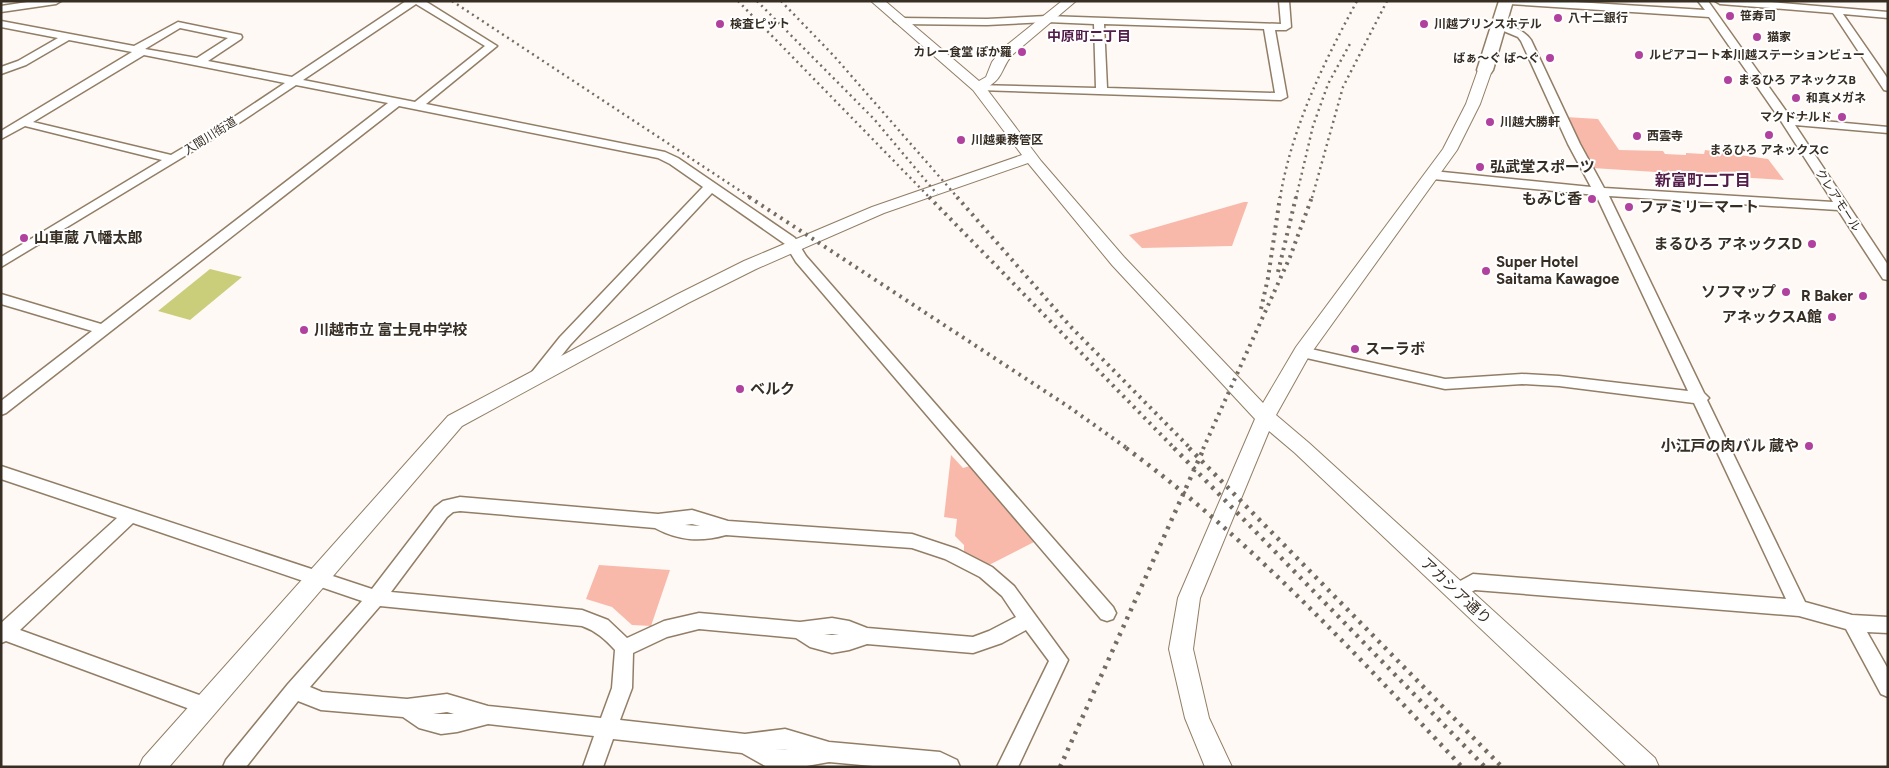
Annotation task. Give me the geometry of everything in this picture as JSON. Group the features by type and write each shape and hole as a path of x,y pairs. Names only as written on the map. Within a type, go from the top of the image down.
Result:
{"main road":[{"path":"1485,70 1498,25 1508,1"}],"street":[{"path":"1,9 56,1"},
{"name":"入間川街道","path":"1,263 173,159 296,81 413,1"},
{"path":"418,1 492,46 418,105"},
{"name":"アカシア通り","path":"877,1 978,87 1030,157 1118,261 1265,417 1302,448 1646,767"},
{"path":"978,87 992,79 999,62 1007,52 1070,1"},
{"path":"900,21 987,22 1047,19 1286,27 1284,1"},
{"path":"1508,1 1713,14"},
{"name":"クレアモール","path":"1703,1 1787,121 1888,276"},
{"path":"1720,1 1888,15"},
{"path":"1836,11 1888,88"},
{"path":"1099,21 1102,90"},
{"path":"1,24 418,105 662,156 674,161 790,241 808,266 1107,613"},
{"path":"1,136 25,123 178,25 237,37 199,62"},
{"path":"1498,25 1525,37 1574,144 1601,192 1799,608"},
{"path":"978,87 1281,97 1269,26"},
{"path":"1,70 22,63 68,37"},
{"path":"1219,767 1211,753 1197,718 1181,649 1189,598 1265,417 1302,352 1433,175 1461,131 1485,70"},
{"path":"1,409 397,102"},
{"path":"1787,121 1888,130"},
{"path":"25,123 173,159"},
{"path":"152,767 455,421 682,299 750,265 878,210 1030,157"},
{"path":"1433,175 1601,192 1843,206"},
{"path":"537,376 565,341 710,187"},
{"path":"1,299 104,329"},
{"path":"1302,352 1446,384 1522,379 1559,381 1700,398"},
{"path":"1,472 376,598 582,618 599,623 624,648 622,688 593,767"},
{"path":"233,767 295,690 376,598 441,512 449,506 460,504 658,521 692,517 714,522 726,528 912,541 951,554 986,572 1008,591 1059,660 1007,767"},
{"path":"131,515 2,633 206,706"},
{"path":"1457,591 1473,582 1799,608 1852,623 1888,625"},
{"path":"624,648 664,629 699,621 800,630 812,640 830,645 850,643 867,636 973,645 995,637 1029,619"},
{"path":"1852,623 1888,688"},
{"path":"295,690 321,701 407,708 447,703 488,715 745,744 785,739 829,752 940,762 950,767"}],"shaded area":[{"path":"1566,117 1598,119 1619,150 1663,151 1665,154 1686,155 1686,153 1704,154 1705,150 1768,159 1784,180 1592,168"},
{"path":"1248,202 1232,246 1142,248 1129,235"},
{"path":"210,269 242,277 190,320 158,311"},
{"path":"951,455 963,468 973,465 1034,542 989,565 964,552 964,545 955,536 957,519 944,517"},
{"path":"599,565 670,570 651,626 632,625 612,607 586,599"}],"railway":[{"path":"452,1 751,198"},
{"path":"738,1 930,198"},
{"path":"757,1 874,119 937,194"},
{"path":"781,1 834,56 958,198"},
{"path":"1280,198 1292,146 1310,96 1332,48 1357,1"},
{"path":"1312,198 1343,87 1387,1"},
{"path":"1296,198 1313,126 1328,84 1351,42"},
{"path":"749,197 1069,407 1128,449"},
{"path":"929,197 1175,449"},
{"path":"957,197 1070,326 1191,449"},
{"path":"1261,309 1268,278 1280,197"},
{"path":"1278,272 1296,197"},
{"path":"1203,449 1290,257 1312,197"},
{"path":"1126,448 1184,493"},
{"path":"1174,448 1195,469"},
{"path":"1189,448 1199,458"},
{"path":"1199,458 1204,448"},
{"path":"1195,469 1199,458"},
{"path":"1199,458 1502,767"},
{"path":"1184,493 1195,469"},
{"path":"1195,469 1485,767"},
{"path":"1060,767 1184,493"},
{"path":"1184,493 1301,600 1462,767"}],"place":[{"name":"笹寿司","path":"1730,16"},
{"name":"八十二銀行","path":"1558,18"},
{"name":"検査ピット","path":"720,24"},
{"name":"川越プリンスホテル","path":"1424,24"},
{"name":"猫家","path":"1757,37"},
{"name":"カレー食堂 ぽか羅","path":"1022,52"},
{"name":"ルピアコート本川越ステーションビュー","path":"1639,55"},
{"name":"ばぁ〜ぐ ば〜ぐ","path":"1550,58"},
{"name":"まるひろ アネックスB","path":"1728,80"},
{"name":"和真メガネ","path":"1796,98"},
{"name":"マクドナルド","path":"1842,117"},
{"name":"川越大勝軒","path":"1490,122"},
{"name":"まるひろ アネックスC","path":"1769,135"},
{"name":"西雲寺","path":"1637,136"},
{"name":"川越乗務管区","path":"961,140"},
{"name":"弘武堂スポーツ","path":"1480,167"},
{"name":"もみじ香","path":"1592,199"},
{"name":"ファミリーマート","path":"1629,207"},
{"name":"山車蔵 八幡太郎","path":"24,238"},
{"name":"まるひろ アネックスD","path":"1812,244"},
{"name":"Super Hotel Saitama Kawagoe","path":"1486,271"},
{"name":"ソフマップ","path":"1786,292"},
{"name":"R Baker","path":"1863,296"},
{"name":"アネックスA館","path":"1832,317"},
{"name":"川越市立 富士見中学校","path":"304,330"},
{"name":"スーラボ","path":"1355,349"},
{"name":"ベルク","path":"740,389"},
{"name":"小江戸の肉バル 蔵や","path":"1809,446"}],"district":[{"name":"中原町二丁目","path":"1089,36"},
{"name":"新富町二丁目","path":"1703,180"}]}
